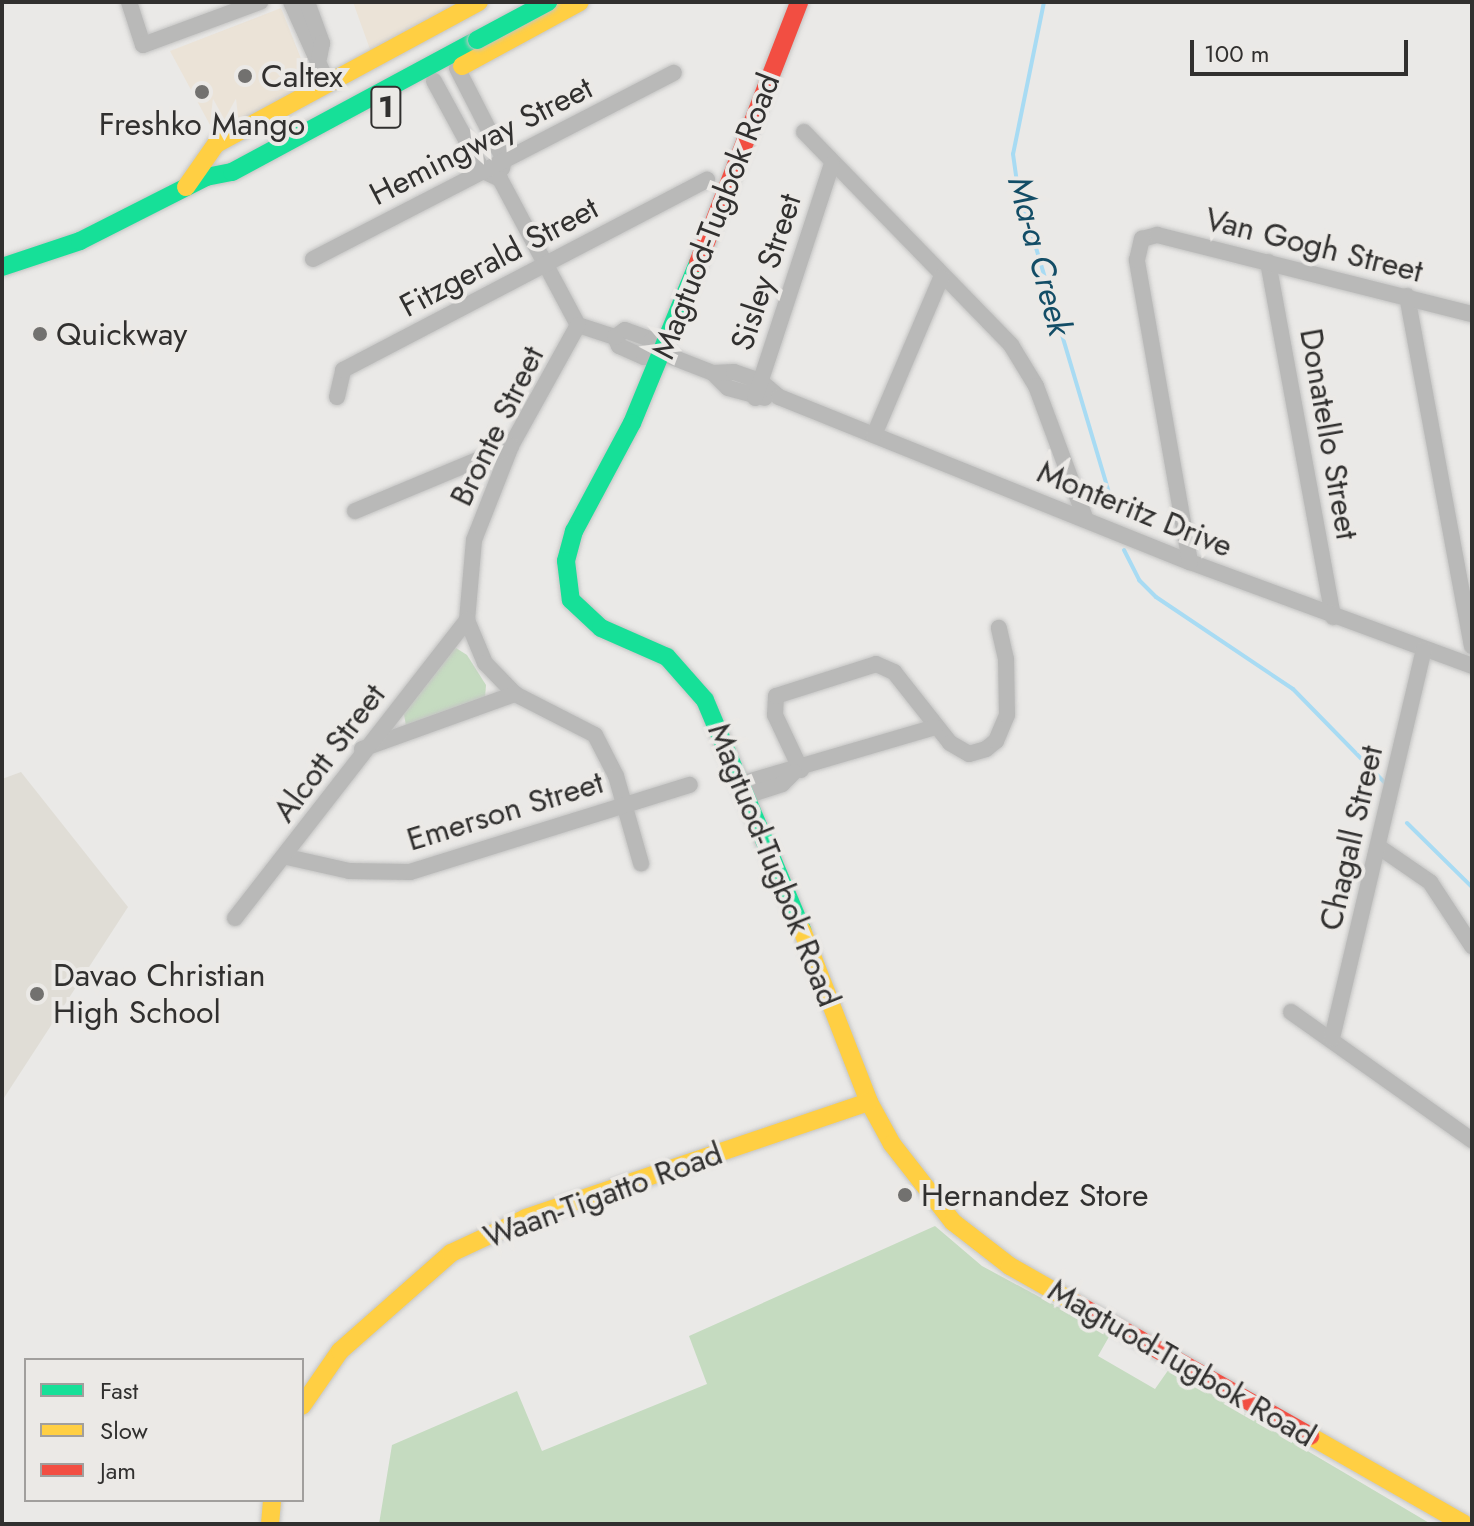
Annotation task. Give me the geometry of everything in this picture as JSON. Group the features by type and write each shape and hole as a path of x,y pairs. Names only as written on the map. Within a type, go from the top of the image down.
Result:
{"main road":[{"name":"1","path":"186,187 216,144 479,2"},
{"path":"503,2 521,34"},
{"name":"1","path":"2,267 80,241 206,177 232,172 473,32 511,2"},
{"name":"1","path":"473,32 548,2"},
{"name":"1","path":"186,187 239,186 580,2"},
{"name":"Magtuod-Tugbok Road","path":"799,2 632,423 581,511 566,561 568,589 587,619 667,657 691,681 719,725 869,1102 932,1200 979,1246 1464,1524"},
{"name":"Waan-Tigatto Road","path":"304,1403 340,1351 451,1253 526,1218 869,1102"},
{"path":"270,1524 272,1502"}],"street":[{"path":"129,2 143,45 223,8 260,2"},
{"path":"291,2 308,48 319,58 328,84"},
{"path":"307,2 322,43 319,58"},
{"path":"457,68 504,160 500,179"},
{"name":"Hemingway Street","path":"313,259 674,73"},
{"path":"434,81 483,171 500,179 578,325"},
{"path":"804,132 941,278 994,325 1025,365 1085,518"},
{"path":"470,148 493,137"},
{"name":"Sisley Street","path":"758,390 832,164"},
{"name":"Fitzgerald Street","path":"337,397 343,370 707,180"},
{"name":"Van Gogh Street","path":"1190,562 1137,260 1142,239 1157,235 1472,314"},
{"name":"Donatello Street","path":"1268,262 1333,617"},
{"path":"874,435 941,278"},
{"path":"1407,296 1472,646"},
{"name":"Monteritz Drive","path":"578,325 615,337 625,330 652,340 658,352 713,373 734,372 758,390 1190,562 1472,666"},
{"name":"Bronte Street","path":"578,325 511,446 474,540 467,620 485,663 515,694 595,735 608,754 641,863"},
{"path":"355,511 511,446"},
{"name":"Alcott Street","path":"235,918 287,857 362,749 467,620"},
{"path":"798,771 773,705 776,696 883,665 935,727 969,754 996,741 1008,696 999,628"},
{"name":"Chagall Street","path":"1332,1038 1424,650"},
{"path":"362,749 515,694"},
{"path":"747,789 935,727"},
{"name":"Emerson Street","path":"287,857 349,871 410,872 690,785"},
{"path":"1379,847 1430,882 1472,946"},
{"path":"1291,1012 1332,1038 1472,1140"}],"shaded area":[{"path":"353,2 465,2 371,52"},
{"path":"281,8 311,84 216,136 170,51"},
{"name":"Davao Christian High School","path":"21,772 128,907 2,1101 2,779"}],"green space":[{"path":"456,648 467,655 486,685 485,698 406,726 403,709 443,656"},
{"path":"935,1226 982,1266 1110,1335 1098,1356 1155,1389 1169,1369 1431,1524 379,1524 392,1445 517,1391 542,1451 707,1384 689,1336"}],"waterway":[{"name":"Ma-a Creek","path":"1044,2 1013,154 1017,184 1113,507"},
{"name":"Ma-a Creek","path":"1124,550 1139,580 1156,597 1293,689 1384,782"},
{"name":"Ma-a Creek","path":"1407,823 1472,887"}],"traffic: fast":[{"path":"477,40 548,2"},
{"path":"2,267 80,241 206,177 232,172 477,40"},
{"path":"698,263 632,423 574,531 566,561 571,600 601,628 667,657 705,700 802,930"}],"traffic: slow":[{"path":"186,187 216,144 479,2"},
{"path":"462,66 580,2"},
{"path":"802,930 869,1102 892,1144 953,1222 1010,1266 1077,1304"},
{"path":"304,1403 340,1351 451,1253 526,1218 869,1102"},
{"path":"1310,1436 1464,1524"},
{"path":"270,1524 272,1502"}],"traffic: jam":[{"path":"698,263 799,2"},
{"path":"1077,1304 1310,1436"}],"place":[{"name":"Caltex","path":"245,76"},
{"name":"Freshko Mango","path":"202,92"},
{"name":"Quickway","path":"40,334"},
{"name":"Davao Christian High School","path":"37,994"},
{"name":"Hernandez Store","path":"905,1195"}]}
